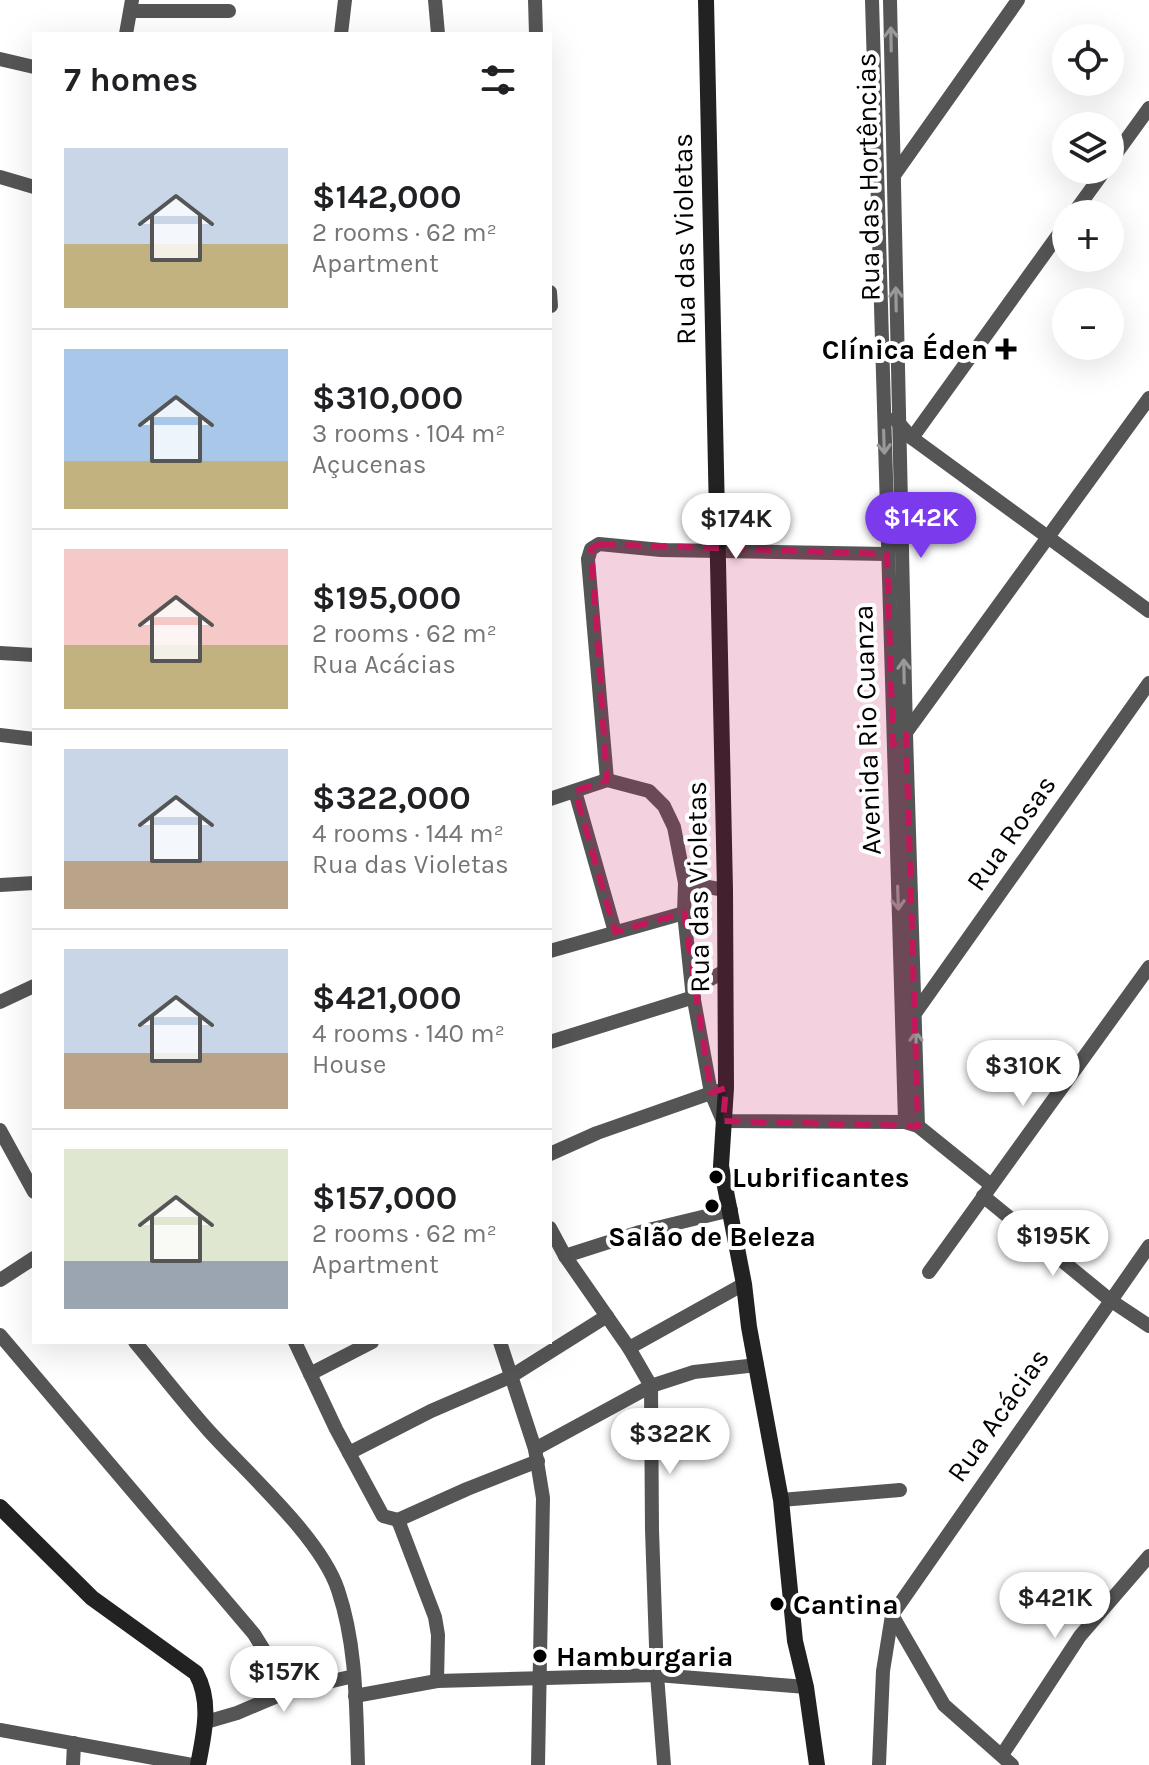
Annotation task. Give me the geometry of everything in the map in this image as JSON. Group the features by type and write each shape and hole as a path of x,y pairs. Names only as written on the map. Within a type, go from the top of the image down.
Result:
{"street":[{"path":"341,32 345,0"},
{"path":"435,0 438,32"},
{"path":"535,0 536,32"},
{"name":"Rua das Violetas","path":"706,0 725,890 725,971 719,1090 723,1121 721,1166 781,1500 795,1641 806,1687 817,1765"},
{"name":"Avenida Rio Cuanza","path":"872,0 893,745 914,1123"},
{"name":"Rua das Hortências","path":"890,0 898,423 916,1013 914,1123"},
{"path":"894,174 1018,0"},
{"path":"126,32 132,6 229,11"},
{"path":"0,59 32,67"},
{"path":"1124,143 1149,108"},
{"path":"0,177 32,186"},
{"path":"912,438 1052,243"},
{"path":"893,745 906,734 1149,398"},
{"path":"883,407 912,438 1149,611"},
{"path":"607,780 588,559 591,549 599,544 661,550 887,554"},
{"path":"0,653 32,655"},
{"name":"Rua Rosas","path":"916,1013 1149,683"},
{"path":"0,735 32,739"},
{"path":"552,798 607,780 649,791 664,806 674,827 685,883 684,913 693,993 719,1090 597,1133 552,1153"},
{"path":"575,791 615,932"},
{"path":"0,885 32,883"},
{"path":"685,883 725,890"},
{"path":"552,950 684,913"},
{"path":"929,1272 1149,967"},
{"path":"552,1041 693,993 725,971"},
{"path":"0,1002 32,987"},
{"path":"723,1121 914,1123 1110,1300 1149,1326"},
{"path":"0,1130 32,1188"},
{"path":"565,1256 640,1232 731,1210"},
{"path":"552,1232 651,1386 652,1530 657,1675 664,1765"},
{"name":"Rua Acácias","path":"892,1615 1149,1246"},
{"path":"0,1280 32,1259"},
{"path":"629,1348 744,1284"},
{"path":"349,1453 431,1411 510,1377 607,1316"},
{"path":"0,1335 254,1634 289,1691"},
{"path":"137,1344 208,1430 297,1526 325,1564 337,1587 344,1613 354,1676 358,1765"},
{"path":"296,1344 383,1516 398,1520 536,1455 651,1386 694,1372 757,1365"},
{"path":"310,1374 368,1344"},
{"path":"501,1344 536,1455 543,1498 538,1765"},
{"path":"781,1500 900,1490"},
{"path":"2,1511 92,1598 196,1673 203,1685 206,1722 198,1765"},
{"path":"398,1520 435,1617 438,1635 437,1681"},
{"path":"892,1615 944,1705 954,1717 1007,1760 1080,1636 1149,1556"},
{"path":"879,1765 883,1671 892,1615"},
{"path":"355,1696 437,1681 657,1675 806,1687"},
{"path":"206,1722 237,1713 289,1691 354,1676"},
{"path":"0,1730 192,1765"},
{"path":"73,1765 74,1743"}],"highlighted area":[{"path":"599,544 887,554 893,745 906,734 918,1126 723,1121 726,1088 711,1093 684,913 615,932 575,791 607,780 591,549"}],"place":[{"name":"Clínica Éden","path":"1006,349"},
{"name":"Lubrificantes","path":"716,1177"},
{"name":"Salão de Beleza","path":"712,1206"},
{"name":"Cantina","path":"777,1604"},
{"name":"Hamburgaria","path":"540,1656"}]}
